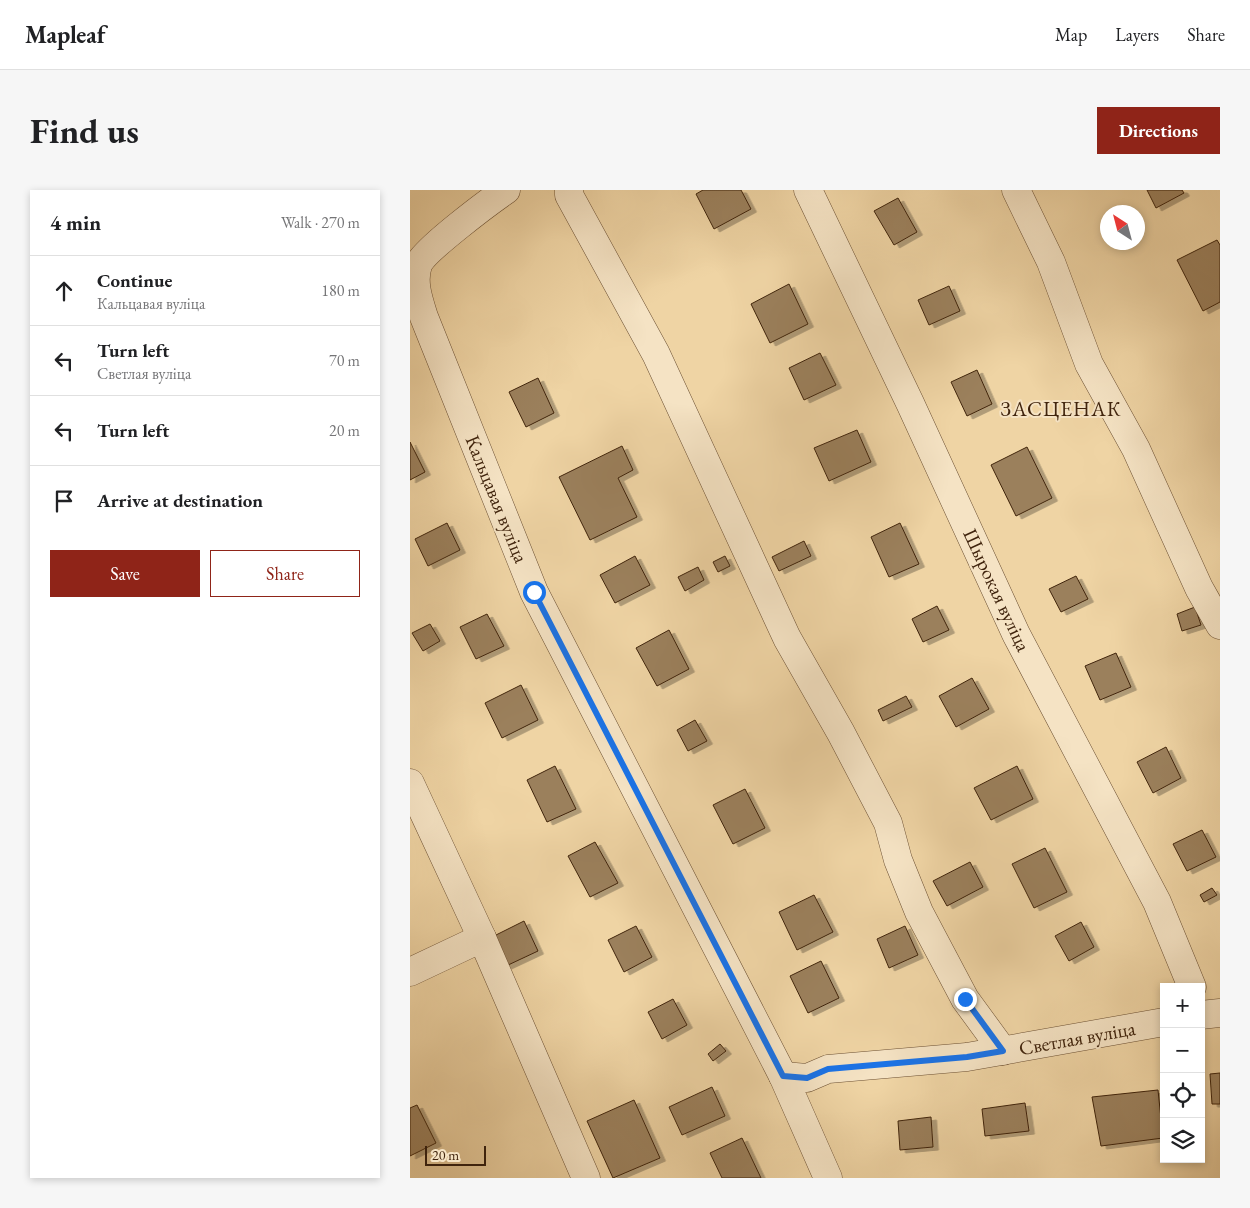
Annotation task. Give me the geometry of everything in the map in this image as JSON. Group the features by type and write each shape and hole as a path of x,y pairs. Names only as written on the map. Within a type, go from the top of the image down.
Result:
{"street":[{"name":"Кальцавая вуліца","path":"506,190 437,244 419,264 416,289 424,317 534,592 783,1076 828,1178"},
{"path":"569,190 569,195 656,354 787,638 841,733 888,823 898,860 919,912 965,999 1003,1051"},
{"name":"Шырокая вуліца","path":"808,190 910,403 1016,634 1157,902 1190,983"},
{"path":"1016,190 1051,262 1089,364 1136,449 1199,588 1220,625"},
{"path":"410,783 482,938 586,1178"},
{"path":"410,972 482,938"},
{"name":"Светлая вуліца","path":"783,1076 807,1078 828,1069 967,1057 1160,1023"}],"building":[{"path":"703,190 741,190 751,209 714,229 696,194"},
{"path":"1147,190 1182,190 1184,193 1156,208"},
{"path":"898,198 917,232 894,245 874,211"},
{"path":"1217,240 1220,245 1220,302 1203,311 1177,260"},
{"path":"789,284 808,324 770,343 751,304"},
{"path":"949,286 960,311 929,325 918,300"},
{"path":"820,353 836,385 804,400 789,368"},
{"path":"977,370 992,404 967,416 951,382"},
{"path":"538,378 554,413 526,427 509,392"},
{"path":"857,430 871,462 829,481 814,448"},
{"path":"410,442 425,472 410,480"},
{"path":"622,446 633,470 618,478 637,517 590,540 559,477"},
{"path":"1027,447 1052,498 1016,516 991,465"},
{"path":"447,523 460,550 428,566 415,539"},
{"path":"900,523 919,564 889,577 871,537"},
{"path":"804,541 811,556 779,571 772,557"},
{"path":"635,556 650,585 615,603 600,575"},
{"path":"725,556 730,566 718,572 713,562"},
{"path":"698,567 704,580 685,591 678,577"},
{"path":"1076,576 1088,599 1061,612 1049,589"},
{"path":"937,606 949,630 923,642 912,619"},
{"path":"1195,607 1201,625 1182,631 1177,614"},
{"path":"487,614 504,646 476,659 460,627"},
{"path":"430,624 440,641 423,651 412,633"},
{"path":"669,630 689,669 657,686 636,648"},
{"path":"1116,653 1131,687 1100,700 1085,666"},
{"path":"972,678 989,709 956,727 939,696"},
{"path":"521,685 538,720 502,738 485,703"},
{"path":"906,696 912,707 883,721 878,710"},
{"path":"695,720 707,741 688,751 677,730"},
{"path":"1166,747 1181,778 1153,793 1137,762"},
{"path":"555,766 576,809 547,822 527,780"},
{"path":"1017,766 1033,799 991,820 974,788"},
{"path":"745,789 765,828 733,844 713,805"},
{"path":"1202,830 1216,857 1187,871 1173,844"},
{"path":"595,842 618,883 590,897 568,856"},
{"path":"1045,848 1067,892 1034,908 1012,864"},
{"path":"970,862 983,887 947,906 933,881"},
{"path":"1212,888 1217,895 1204,902 1200,895"},
{"path":"814,895 833,932 797,950 779,912"},
{"path":"524,921 538,951 506,966 492,937"},
{"path":"1081,922 1094,947 1069,961 1055,936"},
{"path":"636,926 652,957 624,972 608,940"},
{"path":"905,926 918,955 889,968 877,939"},
{"path":"821,961 839,998 808,1013 790,976"},
{"path":"673,999 687,1025 662,1039 648,1012"},
{"path":"720,1044 726,1051 713,1061 708,1054"},
{"path":"1220,1073 1220,1104 1212,1104 1210,1074"},
{"path":"712,1087 725,1116 682,1135 669,1107"},
{"path":"1158,1090 1160,1138 1101,1146 1092,1097"},
{"path":"634,1100 660,1158 613,1178 587,1121"},
{"path":"1025,1103 1029,1131 985,1136 982,1109"},
{"path":"417,1105 436,1143 410,1156 410,1108"},
{"path":"931,1117 933,1147 900,1150 898,1121"},
{"path":"742,1138 761,1178 722,1178 710,1153"}],"district":[{"name":"ЗАСЦЕНАК","path":"1061,408"}],"route":[{"path":"534,592 783,1076 807,1078 828,1069 967,1057 1003,1051 965,999"}]}
